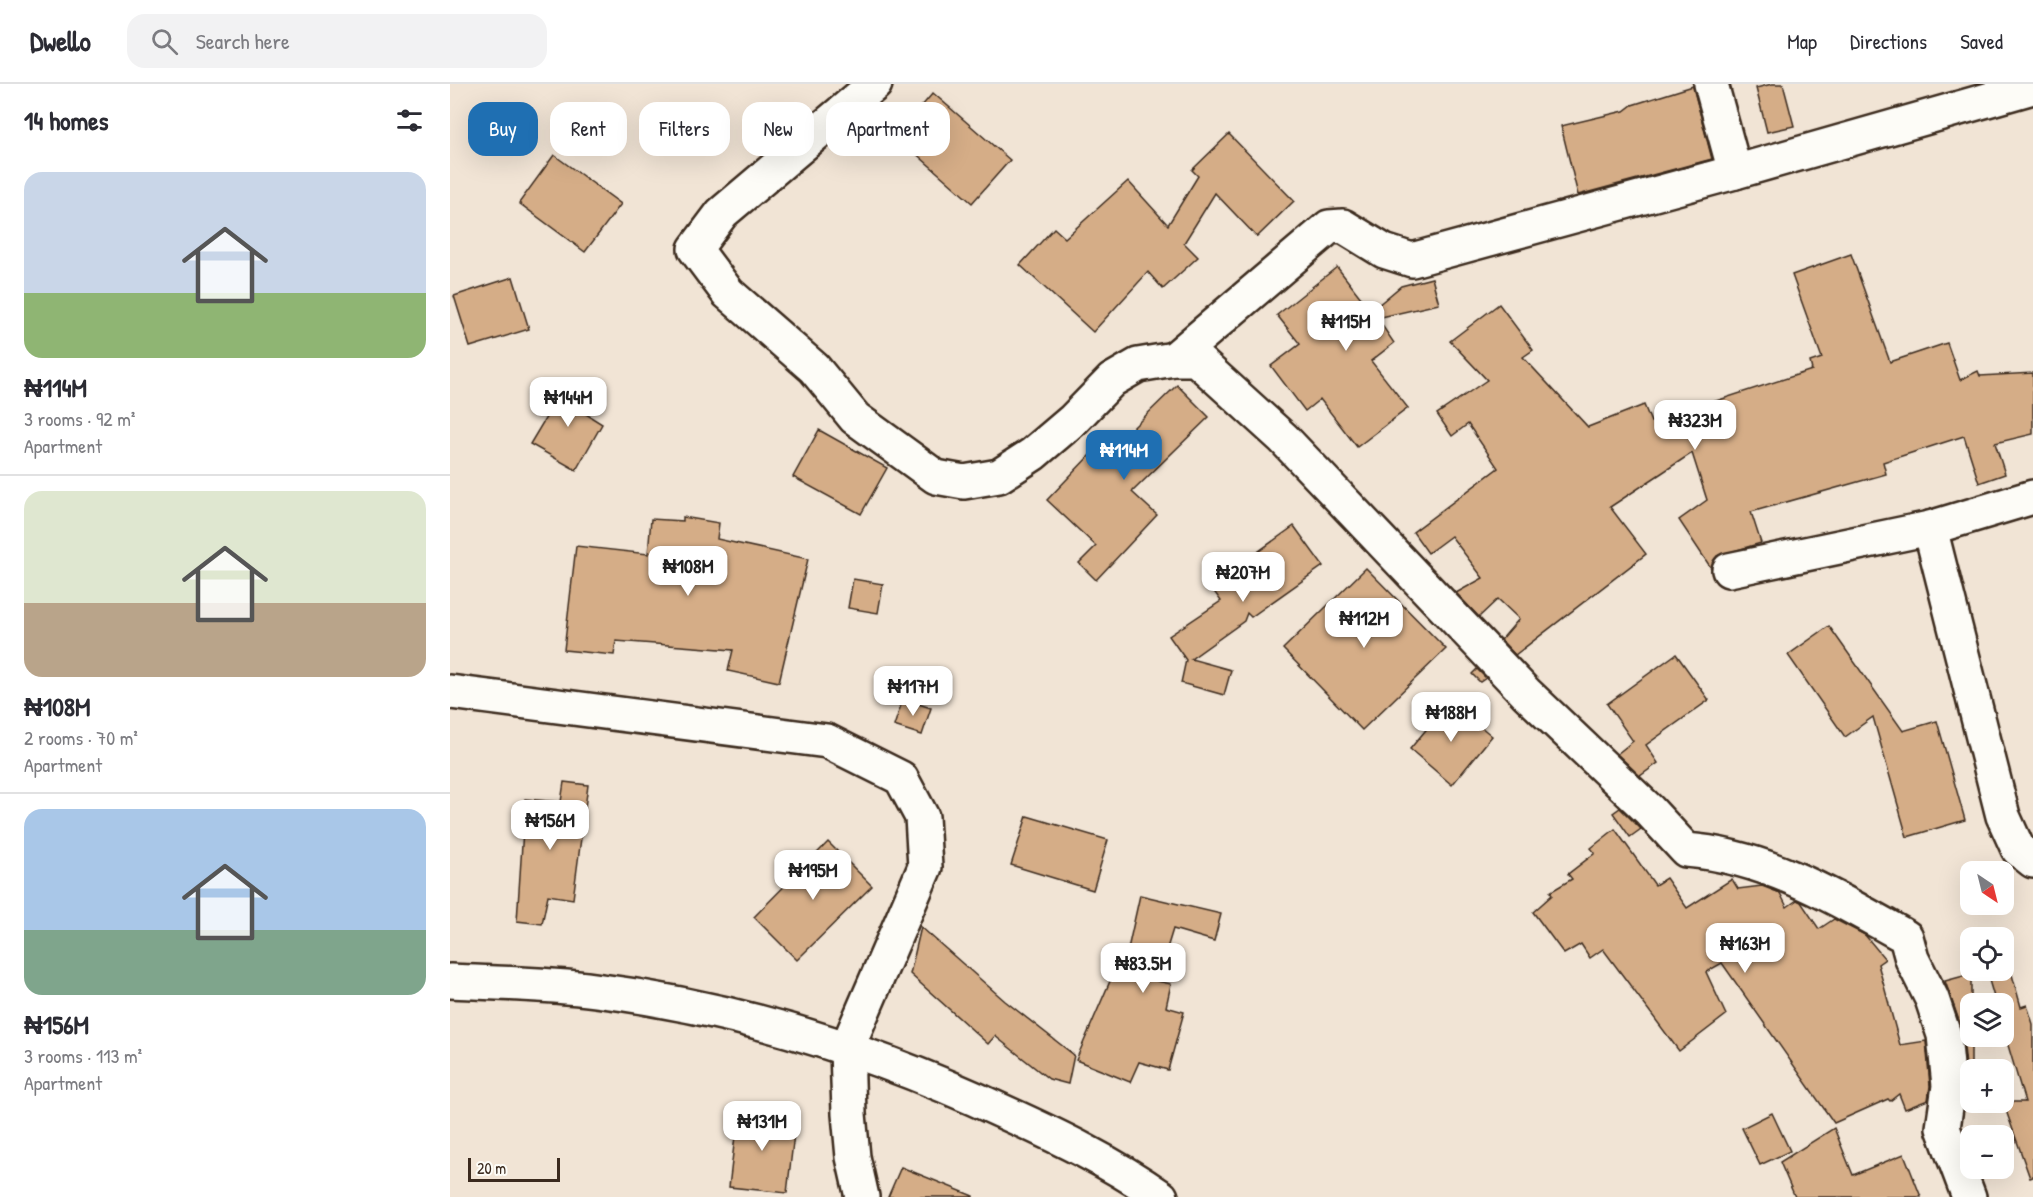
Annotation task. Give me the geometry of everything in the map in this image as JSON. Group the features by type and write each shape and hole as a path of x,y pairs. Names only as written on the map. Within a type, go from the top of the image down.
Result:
{"street":[{"path":"875,84 722,213 695,249 728,293 814,368 855,418 936,477 964,482 999,476 1032,454 1073,420 1112,380 1138,365 1174,358 1196,359 1275,430 1526,693 1649,810 1686,850 1717,853 1805,882 1906,937 1912,959 1932,999 1944,1035 1949,1086 1943,1128 1969,1197"},
{"path":"1711,84 1735,172"},
{"path":"1174,358 1329,226 1343,226 1384,251 1412,260 1735,172 2033,87"},
{"path":"1729,570 1930,528 2033,497"},
{"path":"1930,528 2003,816 2018,849 2033,861"},
{"path":"450,692 827,741 901,778 922,817 925,867 847,1048 852,1146 862,1197"},
{"path":"450,981 606,992 753,1021 847,1048 900,1066 1066,1141 1161,1197"}],"building":[{"path":"1783,84 1794,126 1767,132 1756,88"},
{"path":"1693,86 1712,159 1578,195 1561,126 1624,111 1632,105"},
{"path":"933,93 943,102 925,102"},
{"path":"950,108 1010,160 972,203 919,156 950,156"},
{"path":"1229,134 1294,201 1257,237 1215,193 1184,243 1198,257 1163,289 1148,272 1093,332 1020,265 1054,228 1065,238 1128,181 1168,225 1198,176 1192,170"},
{"path":"555,156 621,204 585,252 519,203"},
{"path":"1851,254 1890,362 1947,343 1960,380 1978,371 1980,376 2033,373 2033,434 1995,443 2005,474 1979,483 1964,436 1883,462 1886,474 1751,512 1761,543 1717,556 1711,568 1679,520 1707,500 1692,453 1610,507 1646,554 1515,655 1501,640 1519,619 1498,599 1479,617 1456,593 1483,578 1451,536 1428,553 1413,532 1498,468 1468,424 1452,436 1437,414 1487,380 1450,341 1499,304 1533,350 1523,357 1588,427 1644,405 1651,422 1812,370 1810,362 1822,358 1792,275"},
{"path":"1337,267 1371,311 1401,286 1432,278 1439,304 1377,318 1394,343 1371,361 1408,408 1357,447 1320,399 1305,411 1271,366 1300,344 1277,315"},
{"path":"513,277 529,329 470,347 454,296"},
{"path":"567,382 595,400 586,414 602,424 576,470 530,444"},
{"path":"1177,385 1209,417 1132,492 1157,515 1096,580 1079,563 1096,546 1047,500 1091,454 1099,461"},
{"path":"819,430 887,468 861,514 793,477"},
{"path":"683,517 719,523 717,539 808,559 779,682 728,671 733,650 616,641 614,655 564,650 576,546 648,554 651,519 683,521"},
{"path":"1294,526 1323,566 1251,617 1247,613 1244,621 1191,659 1231,670 1224,695 1181,683 1186,660 1169,636 1221,601 1210,586"},
{"path":"1366,568 1446,649 1362,730 1283,649"},
{"path":"853,579 883,584 878,613 848,608"},
{"path":"1829,626 1903,731 1937,721 1965,820 1907,837 1873,717 1845,737 1788,655"},
{"path":"1676,654 1709,700 1646,745 1658,763 1640,776 1617,754 1633,741 1607,704"},
{"path":"1477,669 1486,678 1480,682 1472,674"},
{"path":"903,699 931,708 922,735 894,726"},
{"path":"1450,701 1492,736 1452,785 1410,749"},
{"path":"564,782 588,785 573,899 548,895 542,924 517,921 525,799 561,802"},
{"path":"1620,808 1641,829 1630,837 1613,813"},
{"path":"1027,816 1108,840 1093,890 1011,865"},
{"path":"1615,829 1655,885 1666,878 1687,908 1732,879 1738,889 1762,886 1780,893 1787,907 1797,900 1801,902 1819,929 1834,919 1865,935 1885,959 1878,964 1900,1045 1926,1041 1930,1086 1928,1100 1905,1109 1899,1094 1890,1101 1888,1099 1834,1123 1722,963 1706,972 1726,1015 1679,1051 1603,949 1590,958 1581,944 1564,954 1533,912 1552,895 1550,892 1572,879 1568,874 1595,853 1591,848"},
{"path":"828,842 872,886 797,960 754,917"},
{"path":"1140,895 1221,914 1214,941 1173,929 1157,981 1171,984 1166,1007 1184,1012 1168,1070 1139,1062 1130,1082 1076,1060 1117,965 1124,967"},
{"path":"921,927 1005,1001 1074,1055 1068,1084 1049,1079 995,1036 988,1044 910,974"},
{"path":"1960,977 1960,981 1971,981 1971,993 1960,993 1960,1023 1945,981"},
{"path":"1989,981 2014,981 2021,1007 2027,1005 2033,1024 2033,1177 2030,1178 2014,1133 2014,1125 2011,1125 2007,1113 2014,1113 2014,1102 2025,1102 2014,1059 2008,1047 2014,1047 2014,993 1993,993"},
{"path":"1964,1047 1971,1047 1971,1059 1965,1059"},
{"path":"738,1111 796,1117 787,1193 729,1187"},
{"path":"1772,1113 1790,1151 1760,1165 1742,1128"},
{"path":"1834,1128 1853,1175 1904,1154 1921,1197 1795,1197 1780,1162"},
{"path":"901,1167 973,1196 973,1197 888,1197"}]}
